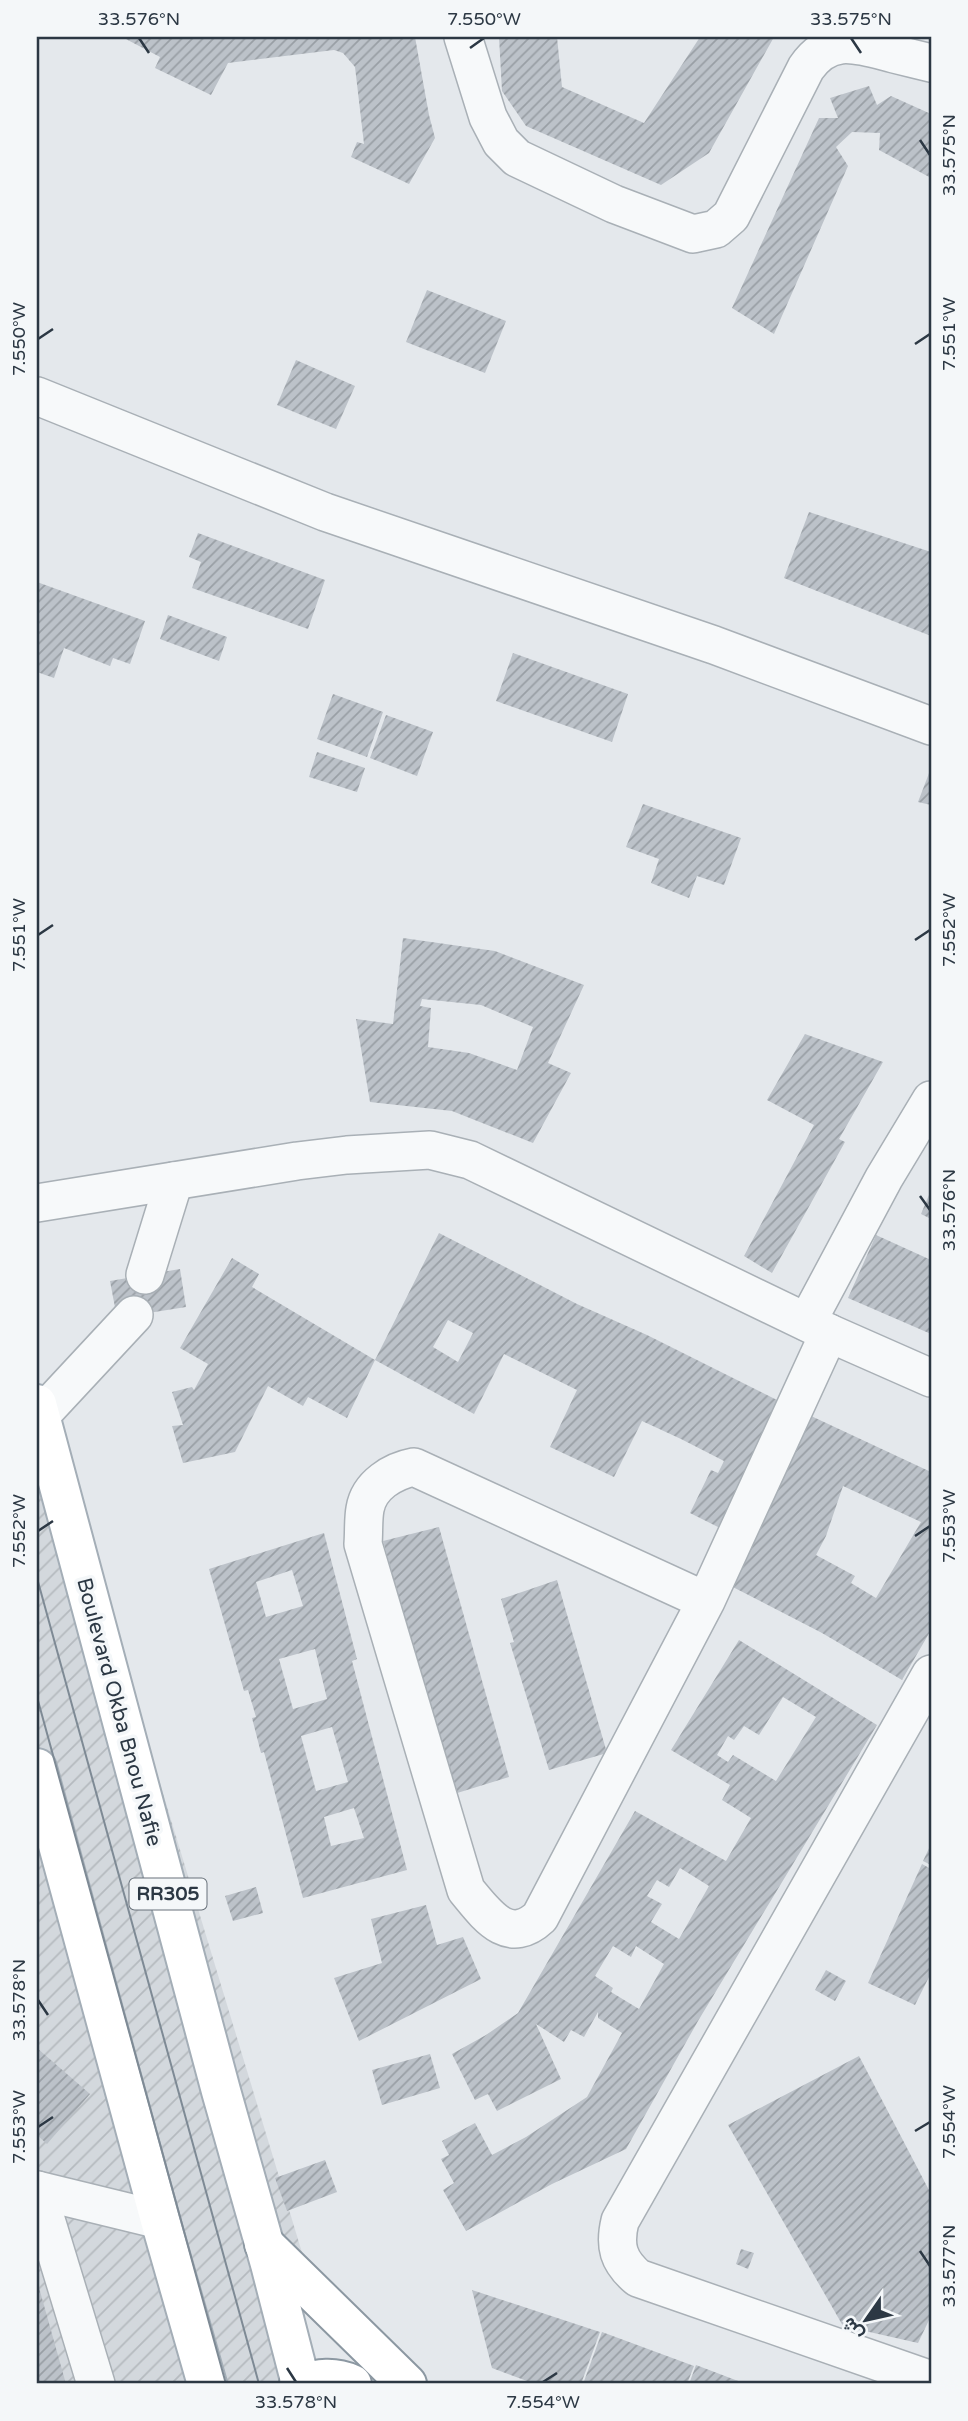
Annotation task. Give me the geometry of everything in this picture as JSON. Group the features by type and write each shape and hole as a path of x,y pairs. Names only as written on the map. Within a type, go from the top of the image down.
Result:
{"main road":[{"name":"Boulevard Okba Bnou Nafie","path":"38,1410 300,2384"},
{"path":"37,1768 207,2384"},
{"path":"264,2244 407,2384"},
{"path":"300,2384 337,2378 352,2384"}],"street":[{"path":"463,37 488,117 501,142 516,158 614,204 693,234 716,229 730,216 814,56 846,44 868,46 931,63"},
{"path":"37,396 325,512 714,645 931,726"},
{"path":"706,1601 414,1467 390,1475 376,1487 365,1506 363,1544 466,1890 502,1927 520,1929 540,1917 706,1601 818,1327 884,1178 931,1100"},
{"path":"37,1203 297,1161 430,1150 470,1160 818,1327 931,1378"},
{"path":"145,1275 174,1181"},
{"path":"38,1410 134,1315"},
{"path":"931,1674 620,2221 617,2235 618,2252 625,2267 638,2278 931,2380"},
{"path":"37,2190 160,2220"},
{"path":"37,2190 96,2384"}],"shaded area":[{"path":"37,1377 310,2279 296,2384 37,2384"}],"building":[{"path":"122,37 415,37 435,138 409,184 351,157 357,142 364,144 355,67 343,53 334,50 228,63 211,95 155,68 160,57"},
{"path":"499,37 557,37 562,87 644,123 700,37 774,37 709,153 661,185 526,126 502,91"},
{"path":"869,86 877,105 891,96 931,114 931,178 879,150 880,133 852,132 836,147 848,166 774,334 732,308 819,118 838,118 830,98"},
{"path":"427,290 506,321 485,373 406,342"},
{"path":"296,360 355,386 336,429 277,405"},
{"path":"809,512 931,552 931,636 784,578"},
{"path":"198,533 325,580 308,629 192,588 201,562 189,557"},
{"path":"37,582 145,621 130,664 113,658 110,666 64,648 54,678 37,672"},
{"path":"168,615 227,637 219,661 160,639"},
{"path":"513,653 628,694 612,742 496,701"},
{"path":"333,694 383,712 367,757 317,739"},
{"path":"386,715 433,732 417,776 370,758"},
{"path":"317,752 365,768 357,792 309,777"},
{"path":"931,768 931,805 918,802"},
{"path":"643,804 741,838 724,885 697,876 689,898 651,883 659,859 626,847"},
{"path":"403,938 495,951 584,985 548,1063 571,1073 533,1143 452,1111 370,1102 356,1019 393,1024","holes":["422,999 481,1005 533,1027 517,1070 469,1053 428,1047 431,1008 420,1006"]},
{"path":"805,1034 883,1062 839,1139 845,1142 772,1273 744,1256 814,1125 767,1100"},
{"path":"931,1190 931,1219 921,1214"},
{"path":"439,1233 577,1304 647,1335 783,1403 722,1529 690,1513 711,1470 718,1473 724,1461 681,1439 642,1421 614,1477 550,1447 577,1390 504,1354 474,1414 375,1360","holes":["448,1320 473,1333 458,1362 433,1347"]},
{"path":"876,1235 931,1260 931,1334 848,1298"},
{"path":"232,1258 259,1274 252,1287 375,1360 347,1418 308,1397 303,1406 268,1386 235,1452 183,1463 172,1426 183,1425 172,1392 192,1387 194,1390 208,1364 180,1348"},
{"path":"180,1269 186,1307 117,1318 110,1281"},
{"path":"809,1415 931,1472 931,1630 902,1680 822,1633 725,1583","holes":["843,1486 921,1522 876,1598 851,1583 855,1576 816,1555 826,1536"]},
{"path":"439,1527 509,1777 454,1794 383,1541"},
{"path":"324,1533 357,1659 352,1661 407,1870 303,1898 264,1752 261,1753 252,1718 256,1717 248,1690 244,1691 209,1569","holes":["292,1570 303,1606 266,1617 256,1582","315,1649 327,1699 293,1709 279,1659","332,1727 348,1782 316,1791 301,1736","354,1808 364,1838 331,1846 324,1817"]},
{"path":"557,1580 607,1753 549,1770 510,1643 514,1642 501,1599"},
{"path":"739,1640 877,1725 698,2021 626,2149 552,2184 466,2231 443,2190 454,2183 441,2159 449,2155 442,2141 475,2123 492,2155 526,2137 587,2097 622,2033 598,2018 598,2012 584,2037 571,2030 564,2042 536,2024 561,2079 497,2111 488,2094 475,2100 452,2054 518,2013 635,1811 726,1861 751,1818 722,1800 730,1785 671,1750","holes":["783,1697 816,1717 776,1781 733,1755 728,1762 717,1755 728,1736 734,1740 744,1726 759,1735","680,1868 709,1886 679,1939 651,1922 662,1904 647,1896 657,1880 669,1887","613,1946 631,1957 636,1946 664,1964 639,2009 611,1992 613,1988 595,1976"]},
{"path":"931,1844 931,1865 923,1861"},
{"path":"922,1864 931,1869 931,1973 915,2005 868,1983"},
{"path":"256,1887 263,1913 233,1921 225,1896"},
{"path":"426,1905 437,1945 463,1937 481,1979 359,2041 334,1978 382,1963 371,1919"},
{"path":"826,1970 846,1981 835,2001 815,1990"},
{"path":"37,2048 90,2094 47,2144 37,2135"},
{"path":"430,2054 440,2088 382,2105 372,2070"},
{"path":"859,2056 931,2194 931,2316 918,2343 843,2326 728,2125"},
{"path":"325,2160 337,2192 287,2211 275,2178"},
{"path":"741,2249 754,2253 748,2269 736,2264"},
{"path":"38,2284 66,2384 37,2384"},
{"path":"472,2290 600,2332 581,2384 535,2384 492,2368"},
{"path":"602,2332 694,2366 687,2384 583,2384"},
{"path":"696,2365 746,2384 689,2384"}],"tram line":[{"path":"37,1578 259,2384"},
{"path":"37,1697 226,2384"}]}
